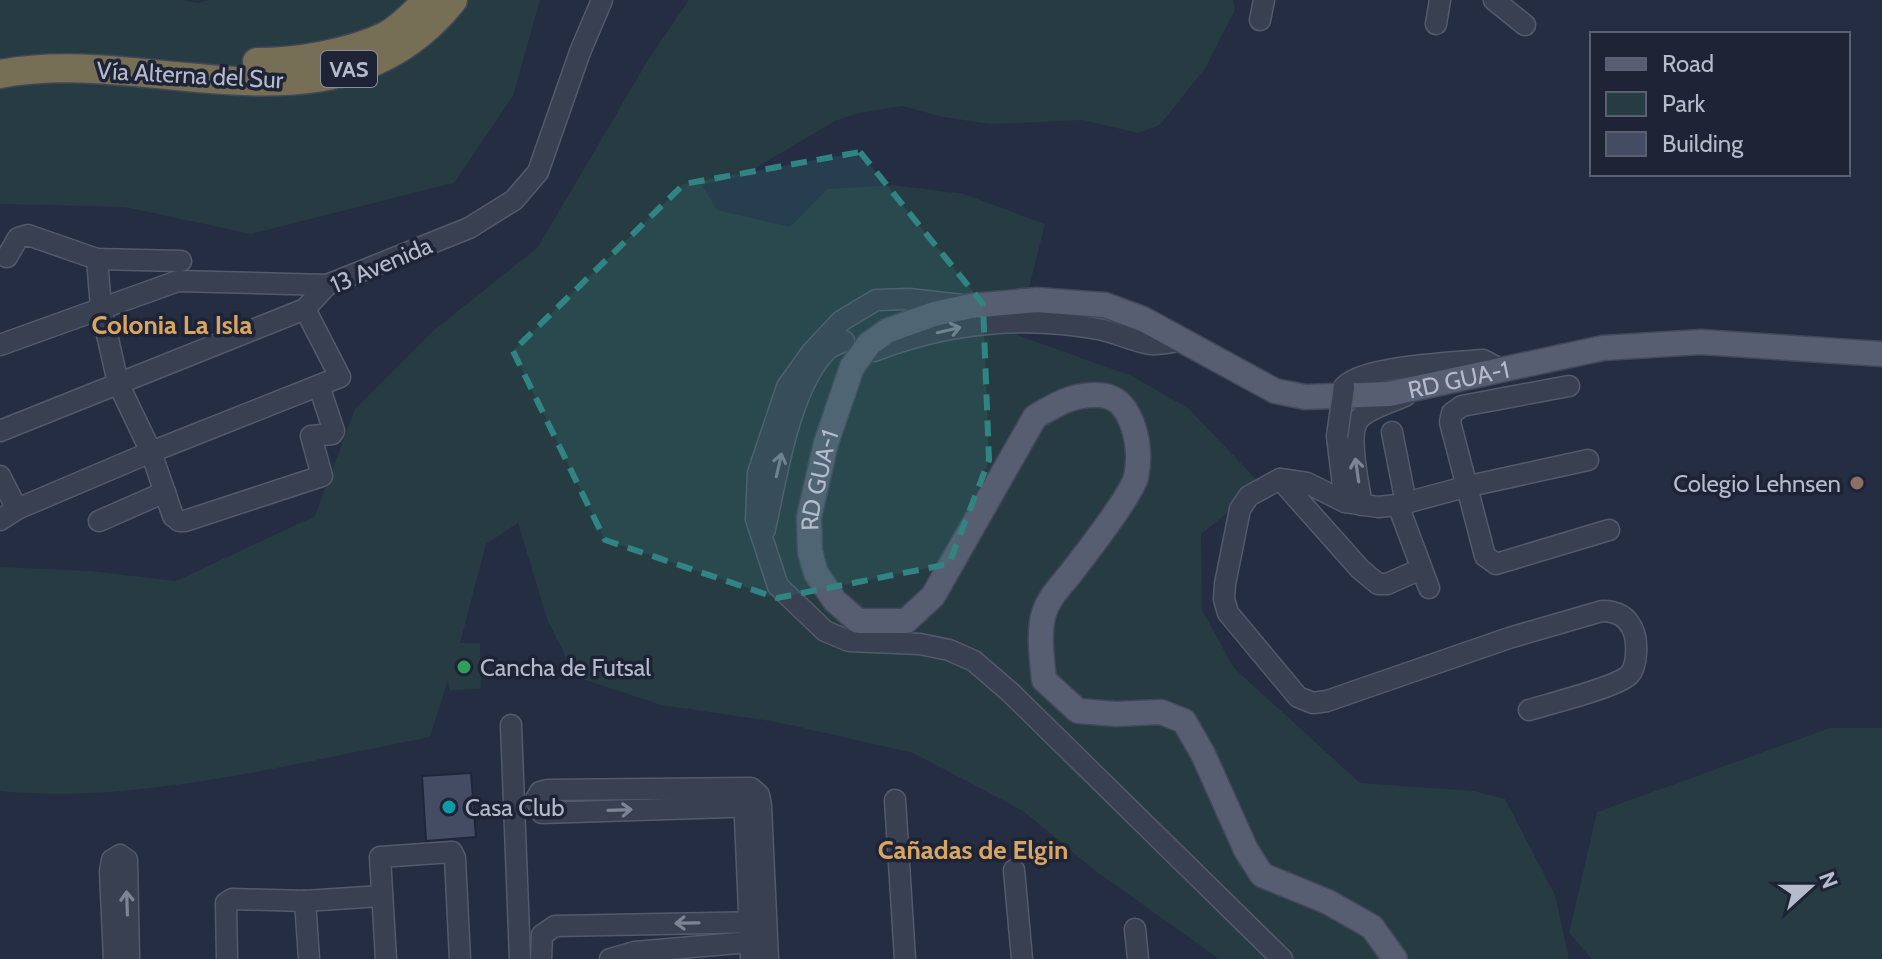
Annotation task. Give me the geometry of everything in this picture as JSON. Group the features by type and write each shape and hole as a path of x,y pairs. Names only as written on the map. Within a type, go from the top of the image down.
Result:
{"highway":[{"name":"Vía Alterna del Sur","path":"223,72 283,62 386,35 428,0"},
{"name":"Vía Alterna del Sur","path":"0,56 317,78 359,67 393,53 419,35 453,0"},
{"name":"Vía Alterna del Sur","path":"0,74 62,59"}],"main road":[{"name":"RD GUA-1","path":"1395,959 1372,927 1328,902 1262,875 1246,850 1203,754 1184,721 1161,712 1116,714 1078,711 1044,680 1041,645 1043,614 1052,595 1094,543 1135,480 1139,455 1134,428 1127,411 1117,399 1083,395 1060,402 1035,417 933,596 906,621 858,621 835,601 816,573 810,552 809,517 826,443 852,367 869,344 878,343 910,321 971,306 1037,300 1105,305 1143,319 1275,391 1305,397 1389,394 1603,348 1701,342 1882,354"}],"street":[{"name":"13 Avenida","path":"0,431 305,309 327,285 469,228 514,200 538,172 580,52 602,0"},
{"path":"1436,24 1440,0"},
{"path":"1494,0 1525,25"},
{"path":"7,257 18,238 28,235 97,259 181,261"},
{"path":"97,259 101,308 118,383 151,452 173,516 179,521 322,476 311,436 332,434 334,431 319,386"},
{"path":"0,345 178,281 327,285"},
{"path":"971,306 909,299 876,300 841,321 812,352 787,387 758,473 756,519 778,586 825,631 849,641 920,644 949,650 974,661 1282,959"},
{"path":"0,476 9,515 151,452 340,377 305,309"},
{"path":"854,313 867,319 878,343 898,342 975,324 1041,323 1099,329 1152,344 1182,340"},
{"path":"762,541 790,420 810,375 829,349 844,341"},
{"path":"1353,503 1337,436 1346,383 1367,373 1483,360 1500,369"},
{"path":"1353,503 1353,436 1357,422 1365,415 1427,386"},
{"path":"1569,386 1462,406 1452,413 1450,422 1465,487 1485,556 1496,564 1609,530"},
{"path":"1280,479 1360,569 1378,584 1425,578 1402,504 1392,432"},
{"path":"1529,710 1630,675 1635,665 1635,638 1627,620 1615,613 1602,611 1509,638 1327,701 1313,703 1298,697 1235,624 1224,599 1240,509 1249,496 1280,479 1307,483 1353,503 1378,507 1588,460"},
{"path":"99,521 165,492"},
{"path":"511,725 520,959"},
{"path":"547,790 750,800 542,813 536,799 540,792 547,790"},
{"path":"750,800 759,941"},
{"path":"895,800 905,959"},
{"path":"386,959 381,856 452,852 455,858 460,959"},
{"path":"114,959 110,872 112,860 120,855 127,860 129,959"},
{"path":"1014,870 1022,959"},
{"path":"227,959 228,901 305,901 381,896"},
{"path":"305,901 309,959"},
{"path":"541,959 542,935 555,926 759,941"},
{"path":"1135,929 1138,959"},
{"path":"610,959 635,952 759,941"}],"highlighted area":[{"path":"860,152 983,304 989,460 949,564 777,598 605,540 513,351 684,184"}],"green space":[{"path":"0,0 182,0 198,3 210,0 540,0 513,96 454,183 251,234 125,207 0,204"},
{"path":"689,0 1233,0 1235,10 1206,67 1160,125 1138,133 1083,120 990,124 943,117 902,106 835,121 742,176 702,185 717,210 790,227 827,189 892,185 964,194 1045,224 1017,335 1132,376 1188,408 1262,485 1201,534 1202,610 1234,668 1360,783 1474,791 1505,799 1555,895 1569,959 1219,959 1093,869 1023,811 913,753 777,722 661,705 576,677 547,619 518,523 486,544 460,643 480,643 481,689 449,690 448,680 430,737 160,787 52,794 0,791 0,567 90,571 176,581 315,516 355,409 433,331 538,247 648,60"},
{"path":"1830,728 1882,728 1882,959 1592,959 1569,933 1597,812"}],"building":[{"name":"Casa Club","path":"471,773 476,837 426,841 422,776"}],"place":[{"name":"Colegio Lehnsen","path":"1857,483"},
{"name":"Cancha de Futsal","path":"464,667"},
{"name":"Casa Club","path":"449,807"}],"district":[{"name":"Colonia La Isla","path":"172,325"},
{"name":"Cañadas de Elgin","path":"973,850"}]}
